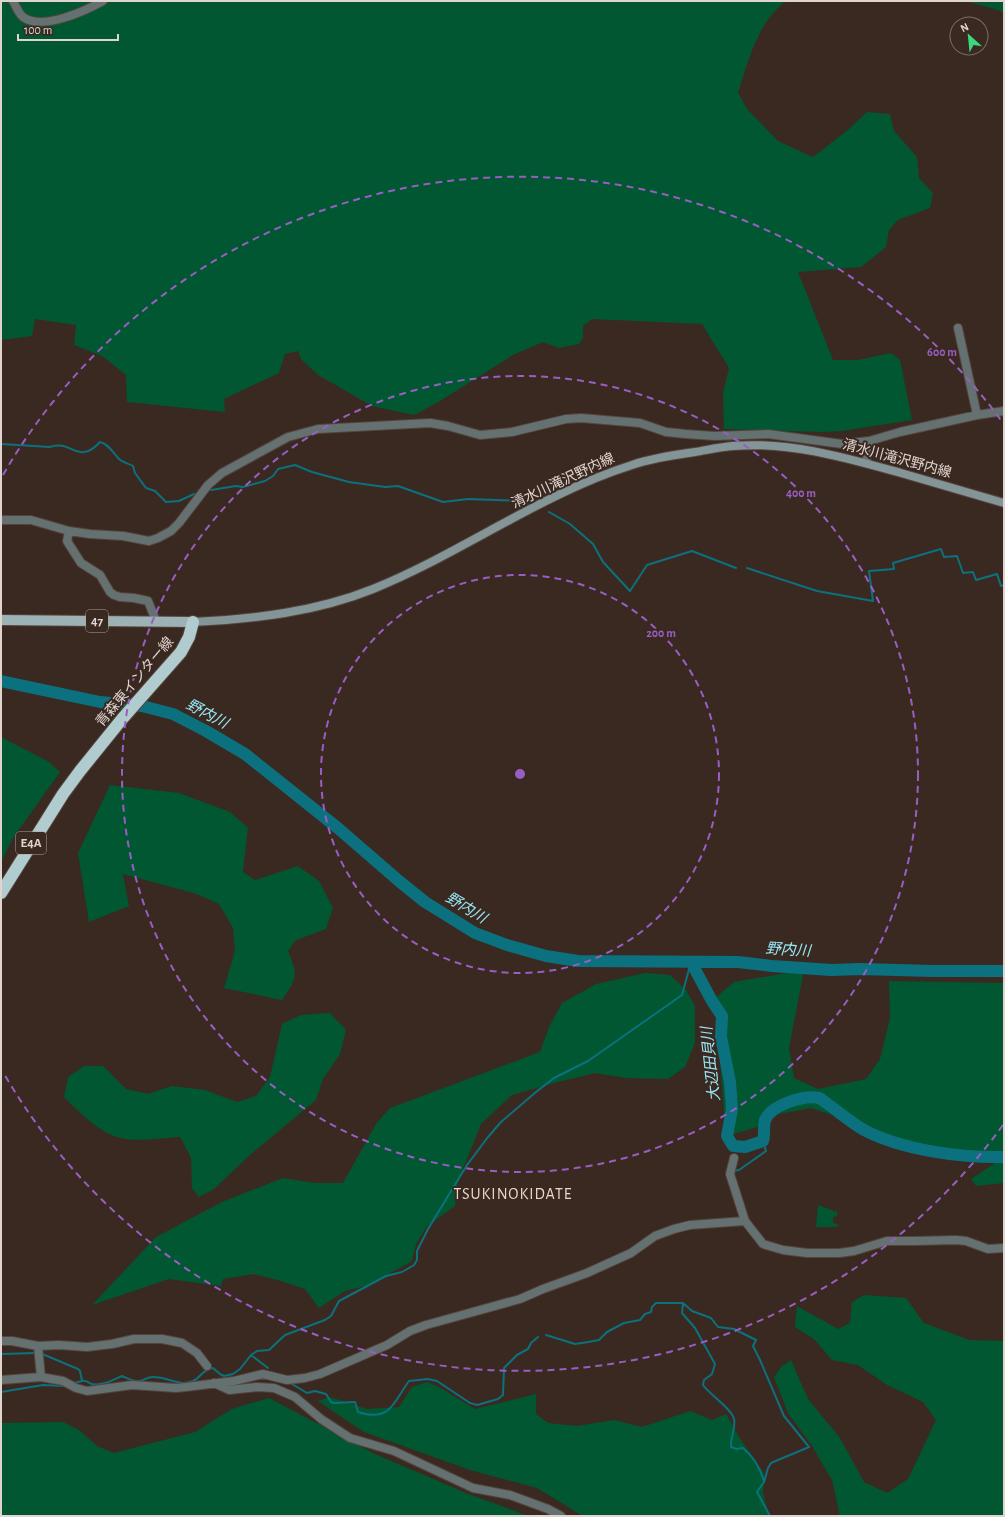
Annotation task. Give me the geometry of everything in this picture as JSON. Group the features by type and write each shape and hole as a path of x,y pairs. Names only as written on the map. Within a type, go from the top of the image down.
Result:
{"highway":[{"name":"青森東インター線","path":"1,893 63,794 80,771 122,719 177,658 185,647 193,622"}],"main road":[{"name":"清水川滝沢野内線","path":"193,622 234,620 285,613 328,604 371,590 442,557 543,502 594,479 632,464 659,457 733,446 766,446 818,453 866,463 1004,503"},
{"name":"青森東インター線","path":"1,620 193,622"}],"street":[{"path":"13,1 19,12 24,17 33,21 49,21 85,11 103,1"},
{"path":"958,328 977,416"},
{"path":"1,520 31,520 69,531 123,536 149,541 171,531 208,485 222,473 288,437 302,432 318,429 430,423 448,426 480,435 512,432 566,419 581,418 640,423 666,432 686,434 714,436 768,434 842,444 869,441 900,432 1004,411"},
{"path":"866,463 869,441"},
{"path":"69,531 67,541 81,563 100,575 110,592 114,595 120,598 134,598 148,601 156,621"},
{"path":"734,1158 730,1174 745,1221 763,1244 783,1250 839,1253 854,1251 887,1242 914,1240 956,1240 966,1241 988,1249 1004,1248"},
{"path":"1,1380 41,1377 63,1381 76,1388 87,1391 132,1385 176,1388 234,1381 264,1374 287,1380 305,1378 320,1374 387,1345 410,1331 420,1327 520,1299 587,1273 631,1253 655,1236 690,1225 745,1221"},
{"path":"1,1341 12,1341 39,1351 112,1344 134,1339 162,1339 182,1343 197,1352 207,1366"},
{"path":"39,1351 41,1377"},
{"path":"214,1383 229,1390 257,1387 274,1388 295,1396 322,1419 350,1438 394,1451 473,1488 510,1495 548,1509 561,1516"}],"green space":[{"path":"1,1 786,1 768,20 750,55 738,92 747,109 778,141 813,157 849,129 867,112 890,114 894,131 917,157 919,178 933,193 930,208 898,220 889,230 886,247 861,267 798,272 833,360 858,360 891,353 900,360 912,420 842,431 823,432 724,429 723,393 729,368 702,324 592,319 583,326 583,338 579,344 559,348 543,342 513,355 440,401 414,415 372,406 318,375 301,359 298,351 285,354 279,373 224,399 225,412 127,402 126,375 102,356 74,345 76,325 35,319 32,336 1,340"},
{"path":"966,1 1004,1 1004,13 998,10"},
{"path":"1,737 49,762 60,772 13,838 1,862"},
{"path":"110,785 179,793 230,812 248,828 243,872 255,880 298,866 319,881 333,908 326,929 296,940 288,951 294,966 295,976 294,981 282,1000 224,988 235,951 233,928 219,904 197,894 123,874 129,906 89,922 78,853"},
{"path":"804,970 789,1048 794,1078 818,1089 866,1079 880,1059 890,1018 889,981 1004,983 1004,1152 973,1154 914,1148 850,1121 811,1108 779,1114 757,1127 731,1135 725,1123 715,998 734,982"},
{"path":"645,973 670,975 686,990 695,1006 695,1043 685,1067 668,1079 626,1078 595,1073 512,1095 481,1124 458,1181 455,1206 427,1226 416,1244 412,1261 369,1285 345,1291 319,1308 305,1289 254,1274 223,1279 221,1286 169,1279 92,1305 156,1237 222,1202 283,1178 314,1183 343,1183 376,1124 390,1108 540,1052 549,1027 562,1003 596,984"},
{"path":"330,1013 346,1030 340,1054 323,1079 316,1100 251,1154 214,1189 199,1197 192,1188 191,1158 180,1137 134,1140 113,1136 97,1127 64,1097 68,1077 84,1066 103,1066 126,1089 148,1094 172,1086 205,1090 237,1102 256,1096 270,1077 282,1024 301,1015"},
{"path":"1004,1157 1004,1183 976,1186 971,1179"},
{"path":"818,1205 837,1212 837,1216 833,1217 833,1223 838,1224 837,1227 816,1227"},
{"path":"864,1295 906,1298 924,1323 969,1340 1004,1341 1004,1516 840,1516 832,1480 812,1446 788,1413 774,1377 781,1367 791,1360 808,1399 840,1438 864,1482 887,1493 908,1479 936,1420 923,1402 887,1385 858,1365 832,1360 814,1339 795,1327 797,1306 838,1329 850,1323 852,1302"},
{"path":"427,1382 439,1387 475,1409 536,1394 536,1414 548,1423 577,1426 614,1420 642,1427 690,1411 712,1420 726,1414 739,1437 764,1473 763,1493 769,1516 583,1516 537,1488 470,1470 364,1432 318,1401 330,1397 367,1409 399,1407 412,1387"},
{"path":"269,1398 375,1454 466,1493 528,1516 1,1516 1,1423 63,1422 79,1430 97,1446 114,1453 195,1432 232,1409"}],"waterway":[{"path":"1,444 50,447 58,445 80,452 86,452 100,442 108,447 121,460 133,466 135,473 146,488 155,491 166,502 179,501 194,494"},
{"path":"211,490 236,486 243,487 265,481 273,476 278,469 295,465 312,472 349,482 385,487 398,486 443,502 468,499 520,501 527,503"},
{"path":"549,512 570,524 593,544 603,562 630,591 647,565 692,551 736,568"},
{"path":"747,568 817,591 873,601 869,571 894,569 893,563 941,549 944,557 957,556 963,573 973,572 976,580 997,574 1001,586 1004,585"},
{"name":"野内川","path":"1,681 100,702 142,706 173,714 206,731 245,754 339,829 425,902 475,933 507,945 546,956 578,961 738,962 831,970 1004,971"},
{"path":"40,1353 78,1369 80,1371 82,1381 92,1384 104,1383 122,1376 135,1381 141,1381 149,1377 159,1377 188,1383 196,1379 203,1372 213,1368 224,1376 233,1374 240,1369 251,1355 257,1351 269,1350 285,1335 325,1320 331,1316 339,1301 386,1276 402,1272 414,1265 417,1260 417,1251 428,1229 467,1165 501,1122 554,1078 588,1061 682,995 691,962"},
{"name":"大辺田貝川","path":"691,962 712,1001 722,1016 721,1037 730,1082 732,1109 727,1136 733,1146 745,1147 763,1141 765,1120 768,1115 788,1102 812,1097 821,1099 864,1130 896,1143 914,1148 951,1154 1004,1157"},
{"path":"733,1171 739,1170 766,1151 763,1141"},
{"path":"546,1335 575,1344 599,1340 607,1332 624,1323 640,1320 645,1314 651,1312 652,1307 656,1303 683,1303 692,1311 711,1318 718,1327 734,1329 756,1340 753,1346 784,1416 809,1447 771,1463 768,1468 764,1482 757,1492 770,1516"},
{"path":"683,1303 682,1313 695,1328 715,1364 712,1374 704,1380 703,1385 725,1406 734,1419 731,1447 737,1449 743,1448 747,1451 756,1463 764,1481"},
{"path":"292,1384 307,1393 315,1391 326,1394 333,1403 355,1402 358,1412 369,1415 378,1415 390,1408 409,1381 428,1379 437,1381 470,1403 477,1405 498,1399 503,1395 504,1368 517,1355 528,1349 531,1343 538,1337"},
{"path":"1,1354 36,1353"},
{"path":"251,1355 268,1368"},
{"path":"74,1383 82,1381"},
{"path":"1,1392 43,1385 64,1386"}],"district":[{"name":"TSUKINOKIDATE","path":"513,1194"}]}
